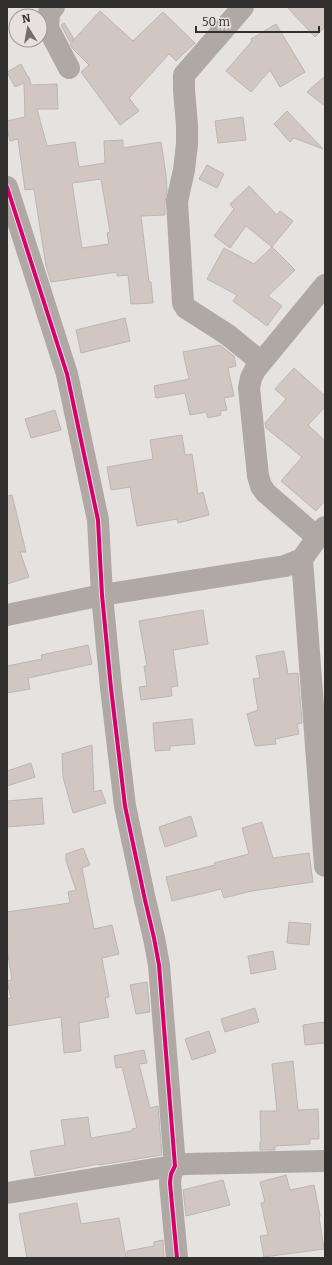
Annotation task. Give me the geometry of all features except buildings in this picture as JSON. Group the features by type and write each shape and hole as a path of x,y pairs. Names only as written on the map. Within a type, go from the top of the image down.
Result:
{"street":[{"path":"54,7 48,13 48,28 69,68"},
{"path":"243,7 184,75 187,144 184,170 177,201 178,231 183,302 186,308 228,335 261,362"},
{"path":"7,187 67,374 98,520 102,595 125,806 159,964 175,1166 171,1174 170,1183 177,1258"},
{"path":"7,615 102,595 285,566 302,560 323,533 266,493 261,486 258,476 250,388 251,378 261,362 325,285"},
{"path":"302,560 325,866"},
{"path":"7,1193 185,1164 325,1161"}],"cycle path":[{"path":"7,187 67,374 98,520 102,595 125,806 159,965 175,1166 171,1174 170,1183 177,1258"}]}
